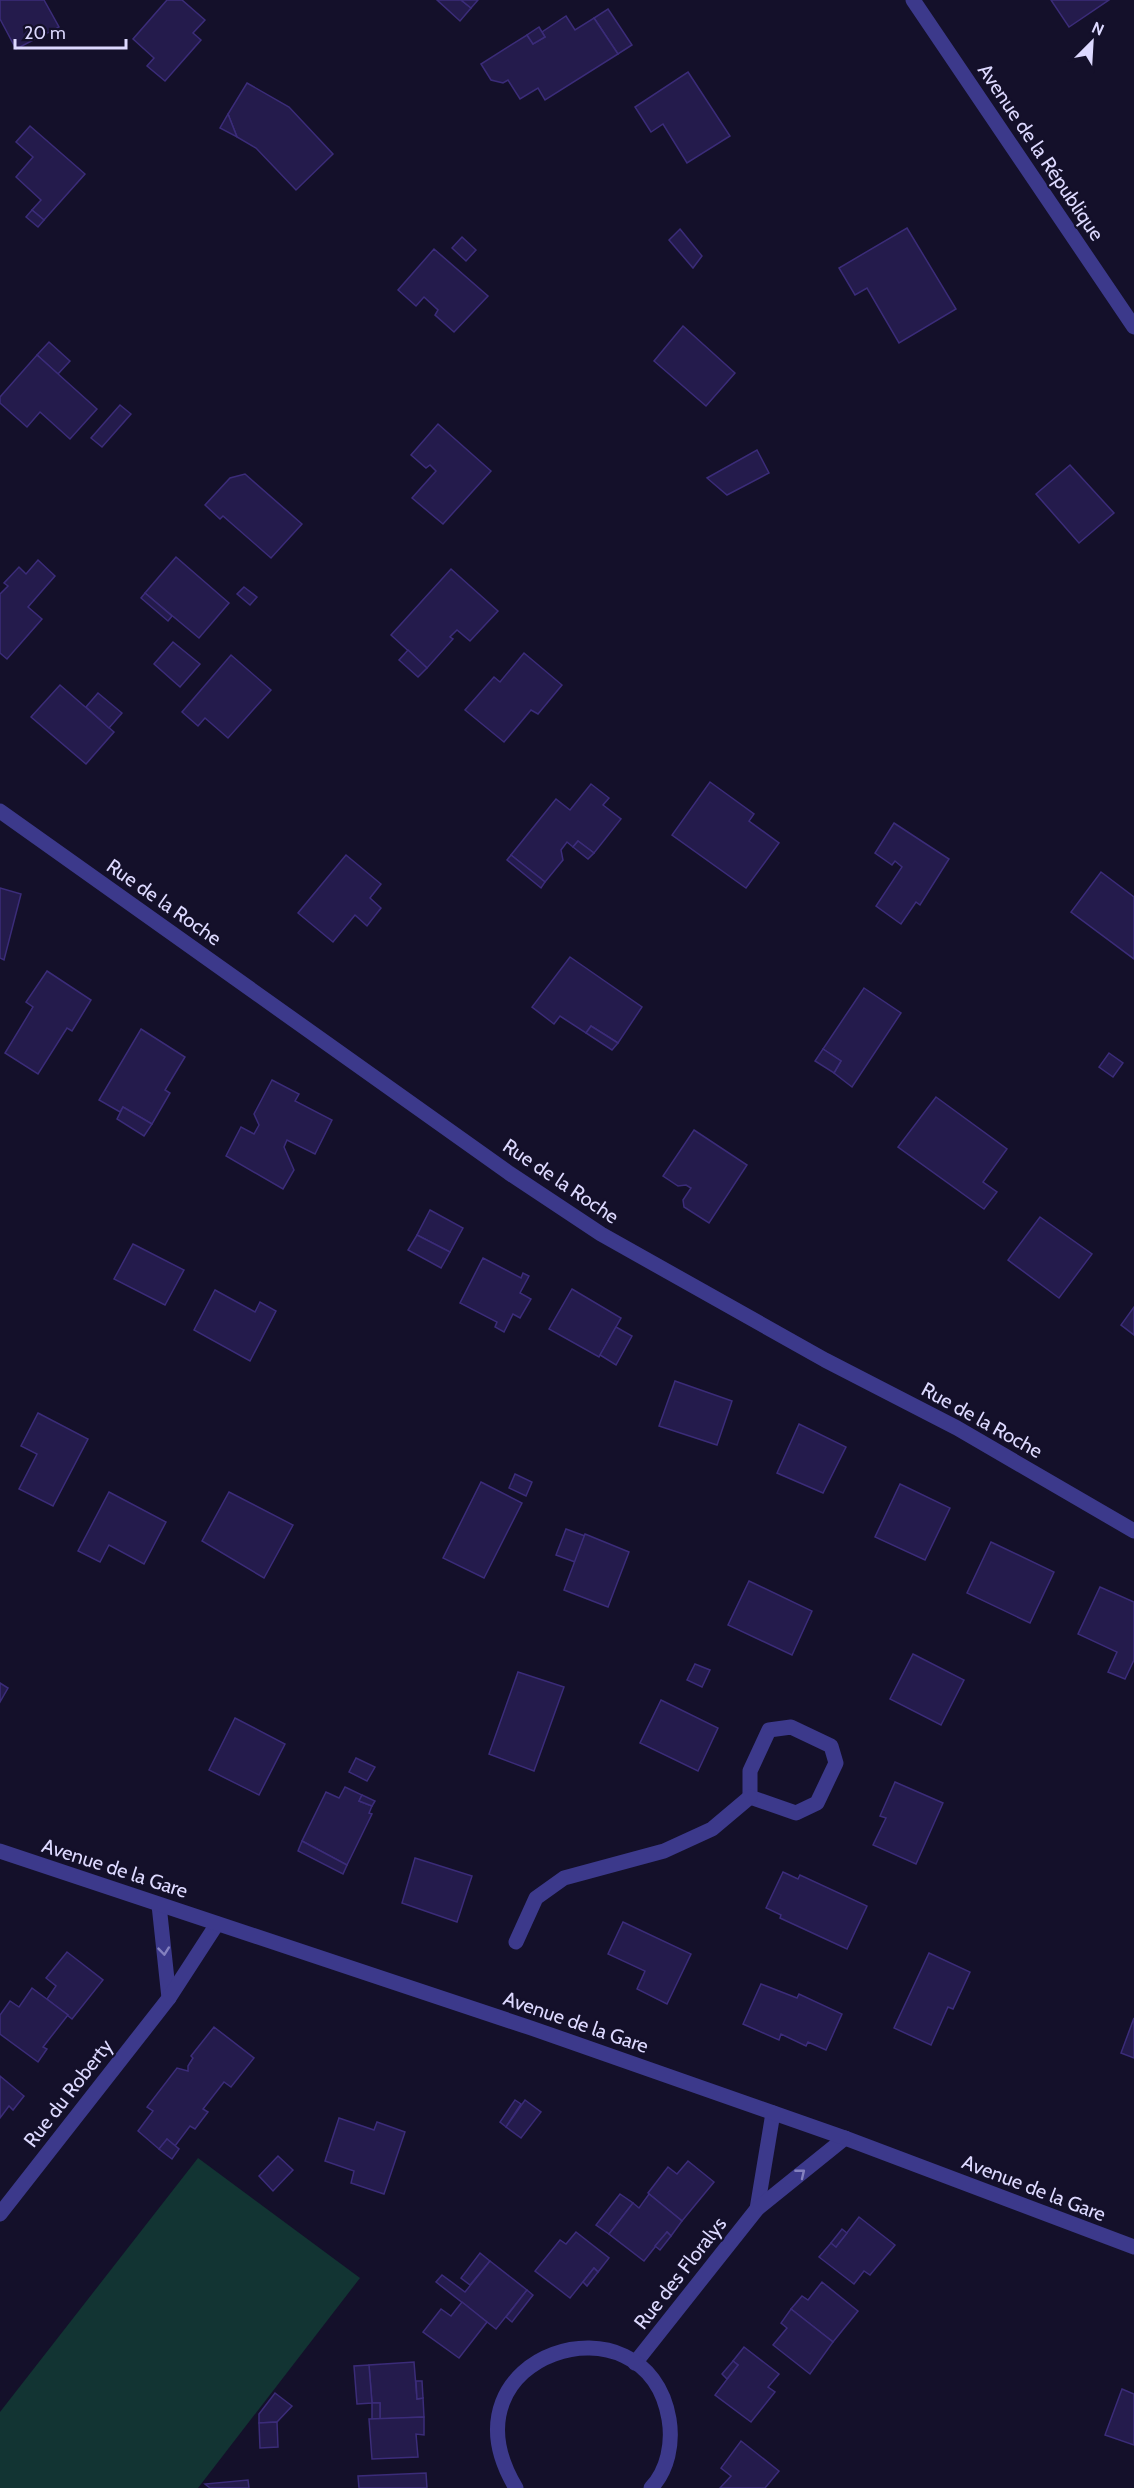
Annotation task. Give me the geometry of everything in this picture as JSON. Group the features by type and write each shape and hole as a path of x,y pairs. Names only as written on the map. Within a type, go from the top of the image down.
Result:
{"street":[{"name":"Avenue de la République","path":"913,0 1134,327"},
{"name":"Rue de la Roche","path":"0,811 509,1173 601,1234 825,1360 957,1428 1134,1531"},
{"path":"516,1942 537,1898 564,1878 664,1851 712,1829 750,1797 750,1771 769,1730 791,1727 831,1746 836,1763 817,1803 796,1813 750,1797"},
{"name":"Avenue de la Gare","path":"0,1851 531,2028 845,2138 1134,2247"},
{"path":"159,1905 169,1998"},
{"name":"Rue du Roberty","path":"0,2214 169,1998 217,1924"},
{"name":"Rue des Floralys","path":"757,2209 773,2113"},
{"name":"Rue des Floralys","path":"635,2363 757,2209 845,2138"},
{"path":"516,2488 503,2466 497,2438 500,2410 512,2385 531,2365 555,2352 583,2346 610,2350 635,2363 654,2382 663,2398 671,2432 668,2458 651,2488"}],"green space":[{"path":"198,2158 360,2278 198,2488 0,2488 0,2412"}],"building":[{"path":"0,0 44,0 59,27 16,49 0,19"},
{"path":"167,0 182,0 205,20 193,33 201,40 165,81 147,66 154,58 133,39"},
{"path":"437,0 461,0 471,8 460,21"},
{"path":"461,0 478,0 471,8"},
{"path":"1051,0 1109,0 1069,27"},
{"path":"608,9 632,45 618,54 594,18"},
{"path":"566,16 575,30 594,18 618,54 545,100 538,88 520,99 508,80 503,83 491,80 481,64 527,35 533,44 545,37 542,32"},
{"path":"539,27 545,37 533,44 527,35"},
{"path":"688,72 730,136 687,163 663,124 651,132 635,107"},
{"path":"247,83 289,107 333,154 296,190 256,148 237,137 228,114"},
{"path":"228,114 237,137 220,128"},
{"path":"30,126 85,174 44,220 32,210 41,200 16,177 33,157 16,142"},
{"path":"32,210 44,220 38,227 26,217"},
{"path":"907,228 956,309 899,343 867,288 855,295 839,268"},
{"path":"680,229 702,256 693,268 669,240"},
{"path":"462,237 476,250 466,261 452,248"},
{"path":"434,249 488,296 454,332 435,315 438,310 424,297 416,306 398,290"},
{"path":"683,326 735,373 706,406 654,361"},
{"path":"49,342 70,361 58,374 37,355"},
{"path":"37,355 97,409 70,439 40,412 27,427 0,403 0,397"},
{"path":"120,405 131,414 102,447 91,438"},
{"path":"438,424 491,471 443,524 412,498 436,471 430,465 426,468 411,455"},
{"path":"757,450 769,473 727,495 707,478"},
{"path":"1070,465 1114,513 1079,543 1036,494"},
{"path":"245,474 302,524 271,558 223,516 220,519 205,505 230,478"},
{"path":"176,557 229,603 199,638 145,593"},
{"path":"38,560 55,576 28,607 42,619 7,659 0,653 0,594 8,586 4,583 19,567 26,574"},
{"path":"451,569 498,611 470,641 457,630 450,637 453,639 427,668 391,635"},
{"path":"244,587 257,597 250,605 237,594"},
{"path":"145,593 172,616 168,621 141,598"},
{"path":"173,642 200,664 180,687 154,664"},
{"path":"408,650 427,668 418,677 399,660"},
{"path":"524,653 562,685 538,714 531,710 504,742 465,710 494,677 500,682"},
{"path":"231,655 271,690 228,738 205,718 198,726 182,712"},
{"path":"60,685 114,732 86,764 31,717"},
{"path":"98,693 122,713 109,728 86,707"},
{"path":"710,782 754,814 749,821 779,843 746,888 672,835"},
{"path":"591,784 609,798 603,805 621,819 594,853 578,841 573,847 567,842 561,850 563,860 545,882 511,855 556,799 570,810"},
{"path":"894,823 949,859 920,905 916,902 901,924 876,906 902,867 895,861 892,865 875,853"},
{"path":"578,841 594,853 588,859 573,847"},
{"path":"346,855 381,884 370,898 381,908 367,926 355,915 333,942 298,913"},
{"path":"511,855 545,882 541,888 507,860"},
{"path":"1101,872 1134,897 1134,959 1071,912"},
{"path":"0,888 21,894 4,960 0,958"},
{"path":"570,957 642,1007 618,1043 591,1026 586,1033 560,1016 554,1024 532,1007"},
{"path":"47,971 91,1000 72,1031 67,1028 38,1074 5,1053 33,1007 26,1002"},
{"path":"864,988 901,1013 852,1087 834,1073 841,1061 823,1049"},
{"path":"591,1026 618,1043 612,1050 586,1033"},
{"path":"141,1029 185,1057 165,1090 170,1093 152,1124 123,1107 120,1112 99,1100"},
{"path":"823,1049 841,1061 834,1073 815,1061"},
{"path":"1109,1053 1123,1063 1113,1077 1099,1067"},
{"path":"272,1080 299,1094 295,1101 332,1120 315,1154 287,1140 284,1147 294,1170 283,1189 226,1156 241,1127 254,1134 259,1125 254,1114"},
{"path":"936,1097 1007,1149 983,1182 997,1192 984,1209 898,1147"},
{"path":"123,1107 152,1124 144,1136 117,1119"},
{"path":"694,1130 747,1165 709,1223 684,1207 683,1200 691,1188 686,1185 678,1186 663,1176"},
{"path":"430,1210 463,1228 450,1252 417,1235"},
{"path":"1040,1217 1092,1254 1059,1298 1008,1260"},
{"path":"417,1235 450,1252 441,1268 408,1250"},
{"path":"133,1244 184,1270 165,1305 114,1279"},
{"path":"483,1258 521,1278 523,1273 529,1276 520,1293 531,1299 520,1318 513,1314 504,1332 495,1327 497,1322 460,1303"},
{"path":"572,1289 621,1318 599,1357 549,1329"},
{"path":"215,1290 255,1312 260,1302 276,1311 250,1361 194,1330"},
{"path":"1134,1307 1134,1335 1121,1325"},
{"path":"616,1327 632,1336 616,1365 600,1355"},
{"path":"675,1381 732,1401 717,1445 659,1426"},
{"path":"38,1413 88,1439 53,1506 19,1489 37,1454 21,1446"},
{"path":"799,1424 846,1447 823,1493 777,1473"},
{"path":"515,1474 532,1482 526,1496 509,1488"},
{"path":"481,1482 522,1503 484,1578 443,1558"},
{"path":"900,1484 950,1508 925,1560 875,1537"},
{"path":"109,1492 166,1522 144,1564 109,1545 100,1562 78,1551"},
{"path":"229,1492 293,1525 264,1578 202,1541"},
{"path":"566,1529 585,1536 575,1562 556,1555"},
{"path":"585,1534 629,1552 608,1607 564,1590"},
{"path":"991,1542 1054,1572 1030,1623 967,1593"},
{"path":"749,1581 812,1611 792,1655 728,1625"},
{"path":"1100,1587 1134,1602 1134,1660 1125,1679 1108,1672 1117,1652 1078,1634"},
{"path":"913,1654 964,1680 941,1725 890,1699"},
{"path":"695,1664 710,1670 702,1687 687,1680"},
{"path":"518,1672 564,1687 534,1771 489,1754"},
{"path":"0,1683 8,1688 0,1702"},
{"path":"661,1700 718,1728 698,1771 640,1743"},
{"path":"235,1718 285,1744 259,1795 209,1770"},
{"path":"356,1758 375,1767 367,1781 349,1772"},
{"path":"895,1782 943,1803 916,1864 873,1845 886,1818 880,1816"},
{"path":"345,1787 362,1795 359,1801 372,1806 369,1813 372,1814 347,1865 302,1841 326,1792 339,1798"},
{"path":"362,1795 375,1801 372,1806 359,1801"},
{"path":"302,1841 347,1865 343,1874 298,1851"},
{"path":"415,1858 472,1876 457,1922 402,1903"},
{"path":"783,1872 798,1879 800,1875 867,1906 847,1949 780,1918 781,1915 766,1908"},
{"path":"623,1922 691,1954 667,2004 637,1989 645,1971 608,1954"},
{"path":"67,1952 103,1980 72,2019 47,1999 56,1986 46,1978"},
{"path":"929,1953 970,1972 953,2009 948,2007 931,2045 894,2028"},
{"path":"761,1984 797,1998 799,1994 842,2014 826,2050 808,2042 806,2046 781,2034 779,2040 743,2024"},
{"path":"32,1988 68,2015 43,2047 47,2049 38,2062 0,2034 0,2015 10,2001 19,2007"},
{"path":"1134,2018 1134,2058 1121,2053"},
{"path":"214,2027 254,2058 231,2087 224,2082 203,2109 208,2112 195,2129 190,2126 175,2146 167,2139 159,2149 138,2131 153,2111 147,2107 177,2068 188,2071 193,2058 191,2056"},
{"path":"0,2076 24,2096 13,2110 9,2106 0,2118"},
{"path":"515,2100 521,2104 506,2127 500,2122"},
{"path":"525,2100 541,2112 521,2138 506,2127"},
{"path":"339,2118 374,2130 377,2122 405,2132 384,2194 351,2183 354,2171 325,2161"},
{"path":"167,2139 179,2149 172,2159 159,2149"},
{"path":"278,2156 293,2170 273,2191 259,2176"},
{"path":"688,2161 714,2182 682,2221 648,2193 668,2167 677,2174"},
{"path":"620,2194 633,2203 609,2234 596,2225"},
{"path":"649,2194 682,2221 671,2236 667,2232 644,2261 609,2234 633,2203 639,2208"},
{"path":"859,2217 895,2245 870,2275 864,2271 854,2284 819,2257 831,2243 836,2247"},
{"path":"842,2229 847,2233 836,2247 831,2243"},
{"path":"576,2232 609,2258 598,2272 594,2268 570,2298 535,2271 560,2240 566,2244"},
{"path":"667,2232 671,2236 660,2250 655,2246"},
{"path":"480,2253 490,2261 470,2285 461,2278"},
{"path":"490,2261 527,2290 496,2329 436,2282 442,2275 465,2292"},
{"path":"594,2268 598,2272 587,2286 583,2282"},
{"path":"822,2282 858,2311 833,2342 791,2309 802,2296 808,2300"},
{"path":"527,2290 533,2295 512,2322 506,2317"},
{"path":"462,2302 487,2322 459,2358 423,2332 441,2309 451,2316"},
{"path":"791,2309 833,2342 810,2374 773,2345 787,2328 781,2323"},
{"path":"744,2347 779,2374 768,2387 775,2392 751,2422 715,2395 738,2365 733,2361"},
{"path":"733,2361 738,2365 727,2379 722,2374"},
{"path":"414,2362 417,2399 423,2398 424,2417 380,2419 380,2403 372,2403 369,2365"},
{"path":"369,2365 372,2403 357,2404 354,2366"},
{"path":"416,2381 422,2381 423,2398 417,2399"},
{"path":"1122,2389 1134,2394 1134,2445 1105,2435"},
{"path":"275,2393 292,2406 277,2422 259,2423 259,2414"},
{"path":"372,2403 380,2403 380,2419 372,2419"},
{"path":"424,2417 424,2435 416,2434 418,2457 372,2459 369,2419"},
{"path":"277,2422 278,2447 260,2448 259,2423"},
{"path":"741,2441 779,2471 765,2488 720,2488 731,2476 721,2468"},
{"path":"426,2473 427,2488 359,2488 358,2476"},
{"path":"248,2480 249,2488 210,2488 205,2484"}]}
